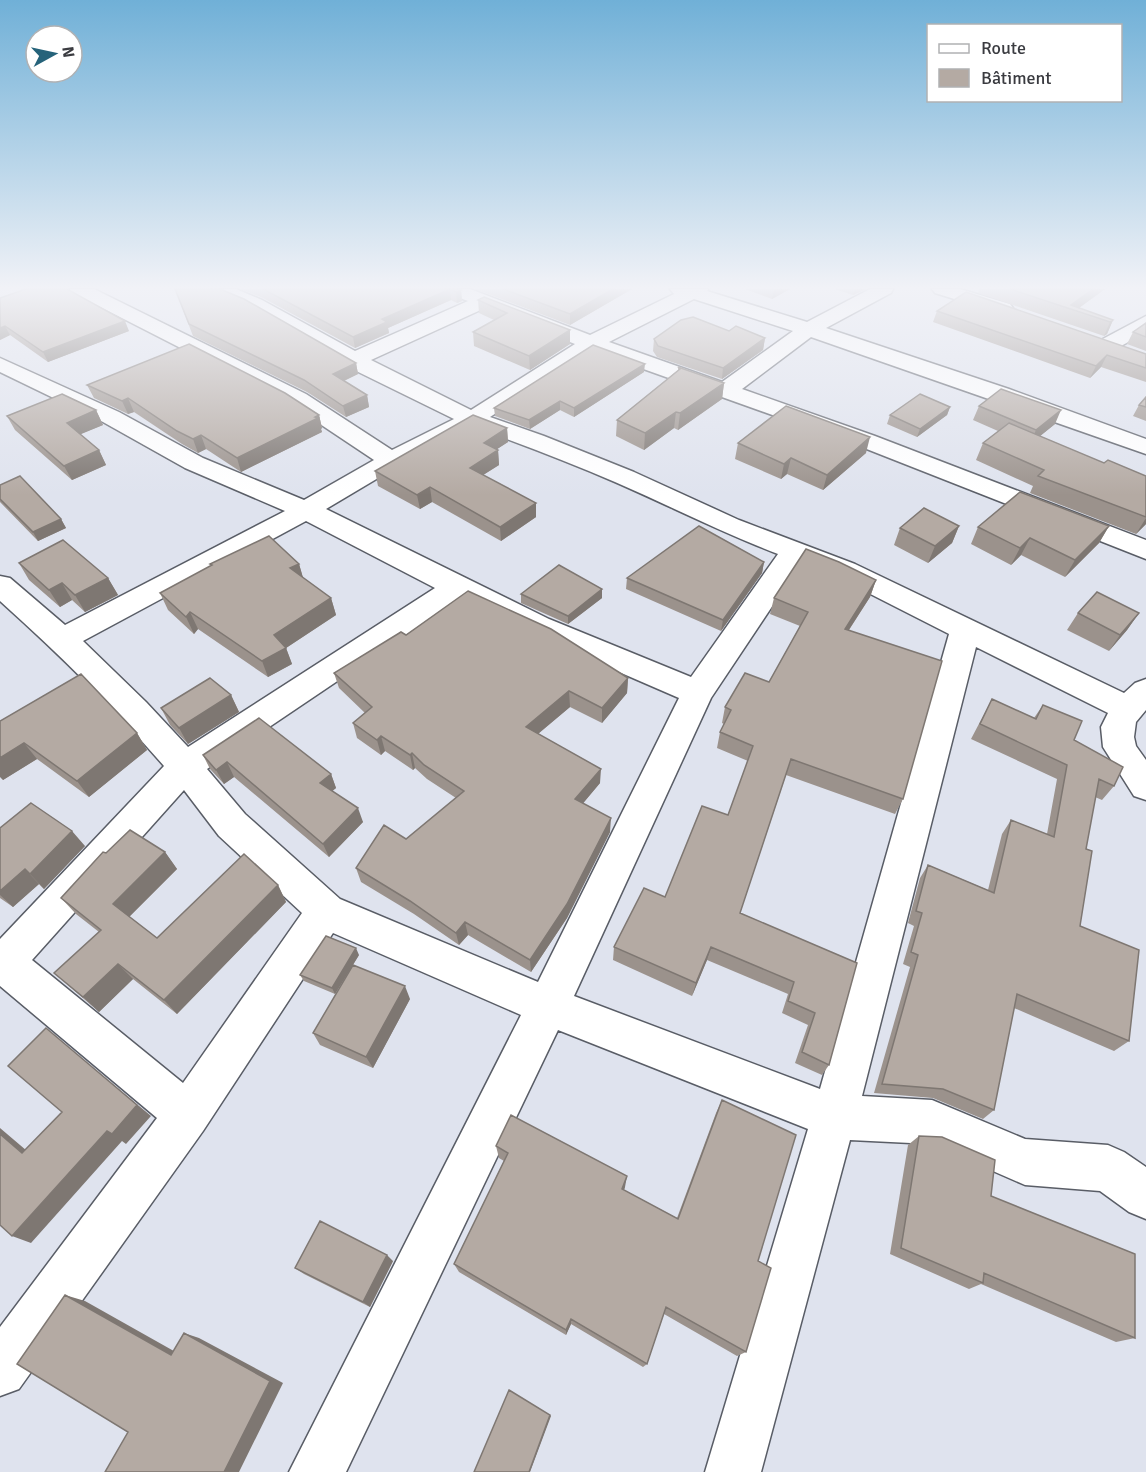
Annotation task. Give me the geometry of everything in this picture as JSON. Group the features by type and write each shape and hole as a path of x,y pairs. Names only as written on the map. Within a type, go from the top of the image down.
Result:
{"street":[{"path":"217,358 298,399 391,460"},
{"path":"348,358 472,419 536,441 625,477 730,526 845,570 966,628 1058,677 1136,699 1116,727 1117,741 1146,786"},
{"path":"352,360 357,358"},
{"path":"62,639 306,510 391,460 472,419 568,358"},
{"path":"633,358 867,441 1146,550"},
{"path":"726,390 770,358"},
{"path":"891,358 1001,394 1146,447"},
{"path":"0,364 111,417 194,464 306,510 539,626 697,693"},
{"path":"317,1472 548,1005 697,693 795,551"},
{"path":"0,585 62,639 135,711 185,766 232,825 326,911 424,955 834,1117 932,1122 1025,1162 1107,1168 1146,1195"},
{"path":"187,1115 1,963 185,766 457,587"},
{"path":"733,1472 834,1117 966,628"},
{"path":"0,1370 187,1115 326,911"}],"building":[{"path":"155,358 216,358 285,393 319,415 315,417 318,418 237,458 201,435 193,439 177,431 128,398 122,401 87,385"},
{"path":"258,358 347,358 356,363 333,374 367,395 343,406 304,380"},
{"path":"573,358 628,358 645,364 574,408 560,401 529,420 494,408"},
{"path":"693,358 737,358 723,368"},
{"path":"1072,358 1104,358 1096,366"},
{"path":"1115,358 1146,358 1146,368"},
{"path":"678,367 724,383 680,413 676,412 645,433 617,420 680,369"},
{"path":"1001,389 1061,410 1036,430 979,406"},
{"path":"62,394 96,410 67,423 99,450 64,466 7,416"},
{"path":"920,394 950,407 920,429 890,415"},
{"path":"1146,397 1146,407 1139,405"},
{"path":"786,406 870,437 827,475 791,458 784,464 738,443"},
{"path":"473,415 507,428 484,443 498,450 470,468 536,503 500,527 430,487 417,495 375,471"},
{"path":"1009,423 1104,463 1108,460 1146,476 1146,517 1038,476 1044,470 983,443"},
{"path":"20,476 61,519 33,532 0,499 0,485"},
{"path":"1020,492 1109,526 1075,560 1030,538 1020,548 978,527"},
{"path":"924,508 959,526 935,546 900,528"},
{"path":"699,526 764,562 723,620 627,578"},
{"path":"269,536 299,564 290,568 331,598 274,635 286,648 262,661 190,612 186,617 160,593 212,565 210,564"},
{"path":"63,540 108,578 75,595 62,583 49,590 19,563"},
{"path":"806,549 876,580 845,629 942,661 903,799 791,759 740,913 857,963 829,1065 802,1052 815,1013 788,1001 794,982 711,947 696,983 614,947 644,888 665,897 702,806 728,815 753,746 720,732 731,710 725,707 745,673 769,682 808,612 774,598"},
{"path":"559,565 602,589 568,616 521,594"},
{"path":"468,591 551,629 628,678 602,708 569,691 526,727 601,769 575,799 611,818 567,904 530,960 465,922 456,933 356,868 384,825 406,839 464,791 424,765 412,753 410,755 381,736 377,740 353,723 372,707 334,673 401,632 406,635"},
{"path":"1097,592 1139,613 1120,635 1078,613"},
{"path":"81,674 137,733 77,781 24,743 0,758 0,721"},
{"path":"210,678 231,695 179,728 161,708"},
{"path":"992,699 1036,719 1043,705 1082,721 1074,740 1123,767 1114,786 1099,779 1086,849 1092,851 1080,926 1139,950 1129,1041 1017,994 994,1110 943,1089 882,1084 918,955 911,952 922,913 916,911 928,865 994,893 1011,820 1054,837 1067,765 980,724"},
{"path":"259,718 331,774 320,783 358,808 323,844 227,762 216,770 203,755"},
{"path":"31,803 72,831 30,874 25,869 0,891 0,828"},
{"path":"130,830 165,852 113,904 157,938 244,854 278,885 164,1000 118,964 83,997 54,973 101,930 61,898 103,852 106,853"},
{"path":"326,936 356,948 332,988 300,975"},
{"path":"353,965 405,986 366,1057 313,1033"},
{"path":"46,1028 137,1105 112,1134 107,1131 12,1236 0,1225 0,1134 22,1153 62,1112 8,1066"},
{"path":"722,1100 796,1135 758,1261 771,1268 746,1352 666,1307 647,1364 571,1319 566,1330 454,1264 508,1153 496,1146 511,1115 627,1176 622,1189 678,1219"},
{"path":"919,1136 942,1137 995,1160 991,1196 1135,1254 1135,1338 984,1273 983,1283 901,1248"},
{"path":"320,1221 387,1255 363,1302 295,1268"},
{"path":"65,1295 171,1355 184,1333 270,1381 224,1472 105,1472 128,1432 17,1364"},
{"path":"509,1390 550,1415 529,1472 474,1472"}]}
